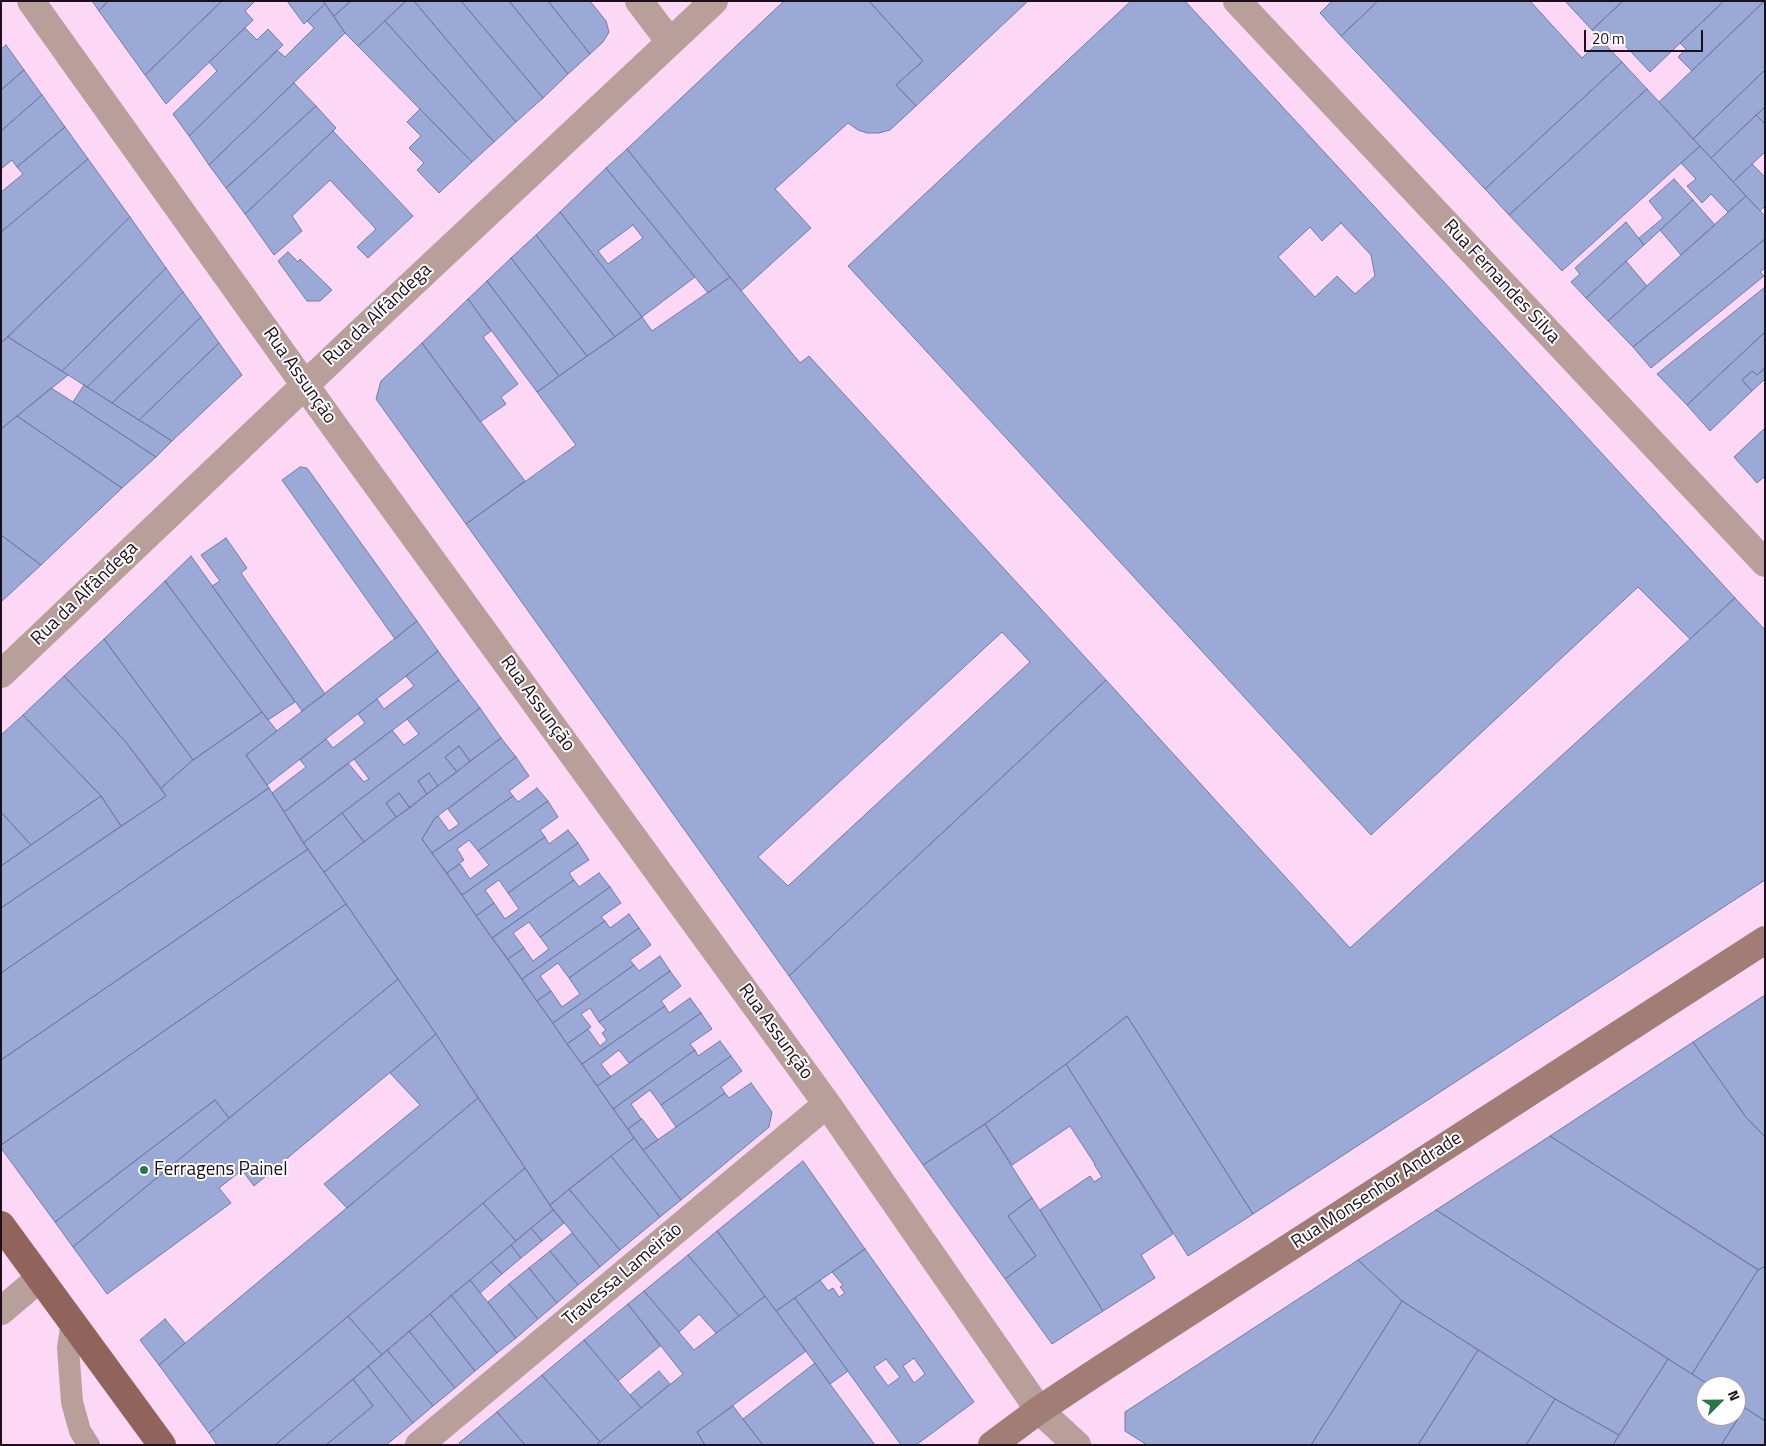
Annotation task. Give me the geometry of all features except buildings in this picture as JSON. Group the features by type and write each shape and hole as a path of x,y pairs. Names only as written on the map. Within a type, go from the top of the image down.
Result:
{"main road":[{"path":"1,1225 162,1445"}],"street":[{"name":"Rua Assunção","path":"31,1 332,423 827,1104 1039,1410 1077,1445"},
{"path":"639,1 670,42"},
{"name":"Rua da Alfândega","path":"1,674 305,384 714,1"},
{"name":"Rua Fernandes Silva","path":"1237,1 1765,563"},
{"name":"Rua Monsenhor Andrade","path":"992,1445 1039,1410 1765,940"},
{"name":"Travessa Lameirão","path":"420,1445 827,1104"},
{"path":"1,1311 40,1278"}],"lane":[{"path":"72,1322 68,1348 72,1402 80,1431 89,1445"}],"place":[{"name":"Ferragens Painel","path":"144,1170"}]}
